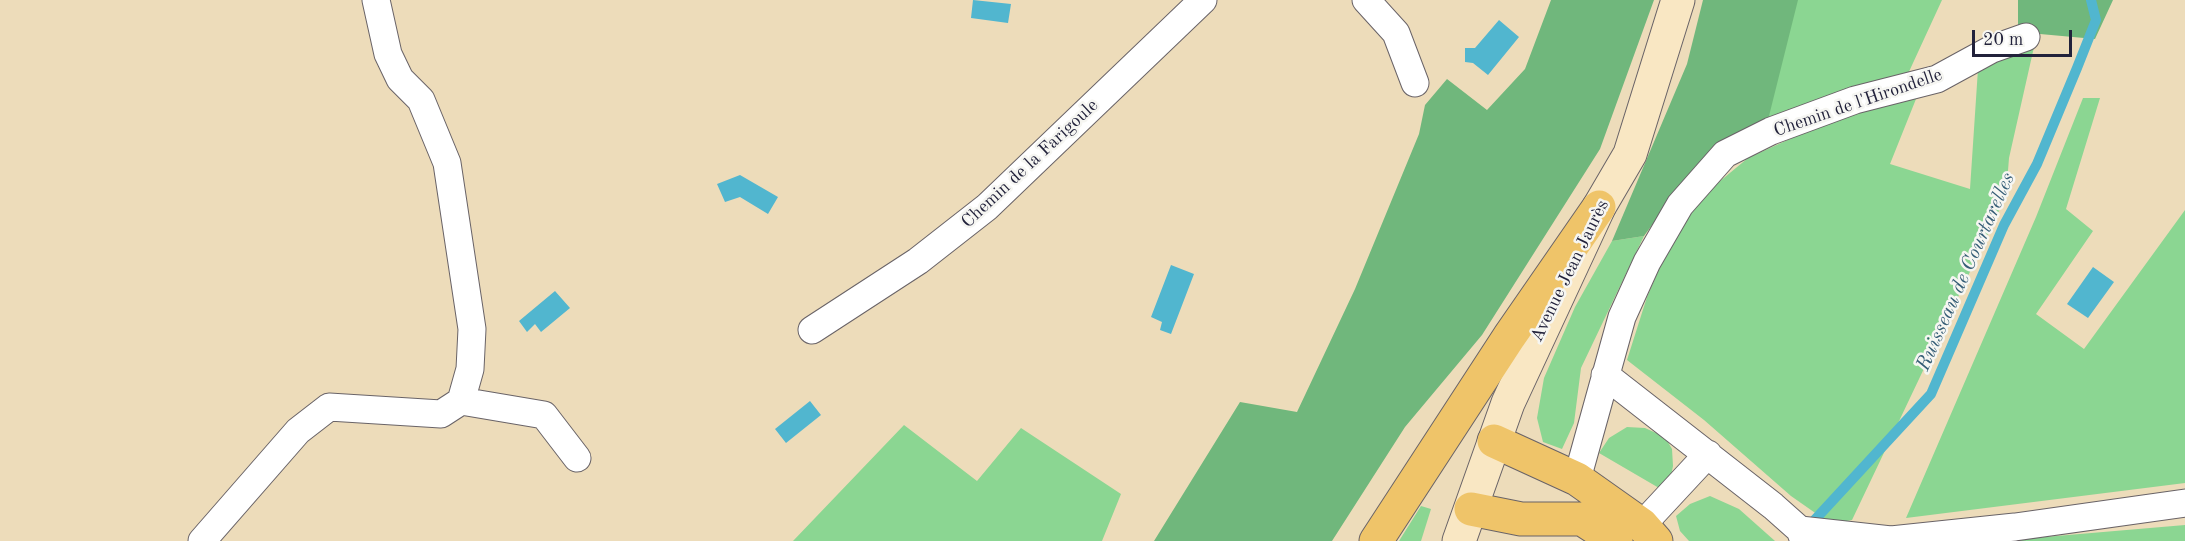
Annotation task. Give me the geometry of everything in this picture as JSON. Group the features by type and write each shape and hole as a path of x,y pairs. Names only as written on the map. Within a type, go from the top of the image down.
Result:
{"main road":[{"name":"Avenue Jean Jaurès","path":"1459,541 1508,403 1599,207 1630,154 1678,0"},
{"path":"1376,541 1509,338 1599,207"},
{"path":"1494,441 1577,479 1635,537"},
{"path":"1577,479 1582,519"},
{"path":"1471,509 1521,519 1582,519 1635,537"}],"street":[{"path":"202,541 298,431 329,407 441,414 461,401 470,369 472,329 447,163 421,100 400,79 388,54 376,0"},
{"name":"Chemin de la Farigoule","path":"812,330 918,261 987,207 1203,0"},
{"path":"1366,0 1396,33 1415,83"},
{"name":"Chemin de l'Hirondelle","path":"1577,479 1622,317 1647,262 1680,205 1725,154 1771,132 1855,100 1936,79 1992,49 2026,37"},
{"path":"1605,375 1708,454 1802,536 1892,540 2015,527 2185,503"},
{"path":"461,401 544,415 577,458"},
{"path":"1635,537 1708,454"}],"green space":[{"path":"1551,0 1654,0 1600,149 1482,335 1405,427 1332,541 1154,541 1240,402 1297,412 1355,289 1419,134 1425,105 1447,79 1487,110 1525,69"},
{"path":"1703,0 1798,0 1768,120 1677,191 1644,236 1612,241 1687,64"},
{"path":"1783,0 1942,0 1907,76 1753,126"},
{"path":"2018,0 2113,0 2095,39 2018,32"},
{"path":"2034,47 2009,158 2006,196 1852,520 1831,524 1791,496 1704,420 1627,360 1647,297 1669,246 1696,201 1748,158 1838,117 1918,94 1890,164 1970,189 1978,69"},
{"path":"2083,98 2100,98 2066,209 2093,231 2036,314 2084,349 2185,210 2185,483 1906,518 2036,217"},
{"path":"1644,236 1581,368 1574,423 1562,449 1543,442 1537,418 1544,378 1575,307 1612,241"},
{"path":"904,425 977,481 1021,428 1121,494 1102,541 793,541"},
{"path":"1627,427 1645,428 1665,437 1672,449 1671,476 1659,488 1599,453 1609,438"},
{"path":"1710,496 1739,509 1775,541 1689,541 1680,531 1676,516 1690,504"},
{"path":"1421,506 1431,509 1421,541 1399,541"},
{"path":"2185,525 2185,541 2015,541 2033,538"}],"water":[{"path":"973,0 1011,4 1008,23 971,18"},
{"path":"1499,20 1519,37 1488,75 1473,63 1465,62 1465,48 1475,48"},
{"path":"740,175 778,197 768,214 740,197 725,202 717,184"},
{"path":"1171,265 1194,274 1171,334 1160,330 1162,322 1151,317"},
{"path":"2093,267 2114,282 2088,318 2067,304"},
{"path":"555,291 570,308 541,332 535,324 527,332 519,321"},
{"path":"810,401 821,415 786,443 775,429"}],"waterway":[{"name":"Ruisseau de Courtarelles","path":"1810,525 1931,394 2004,225 2037,164 2077,68 2096,20 2091,0"}]}
